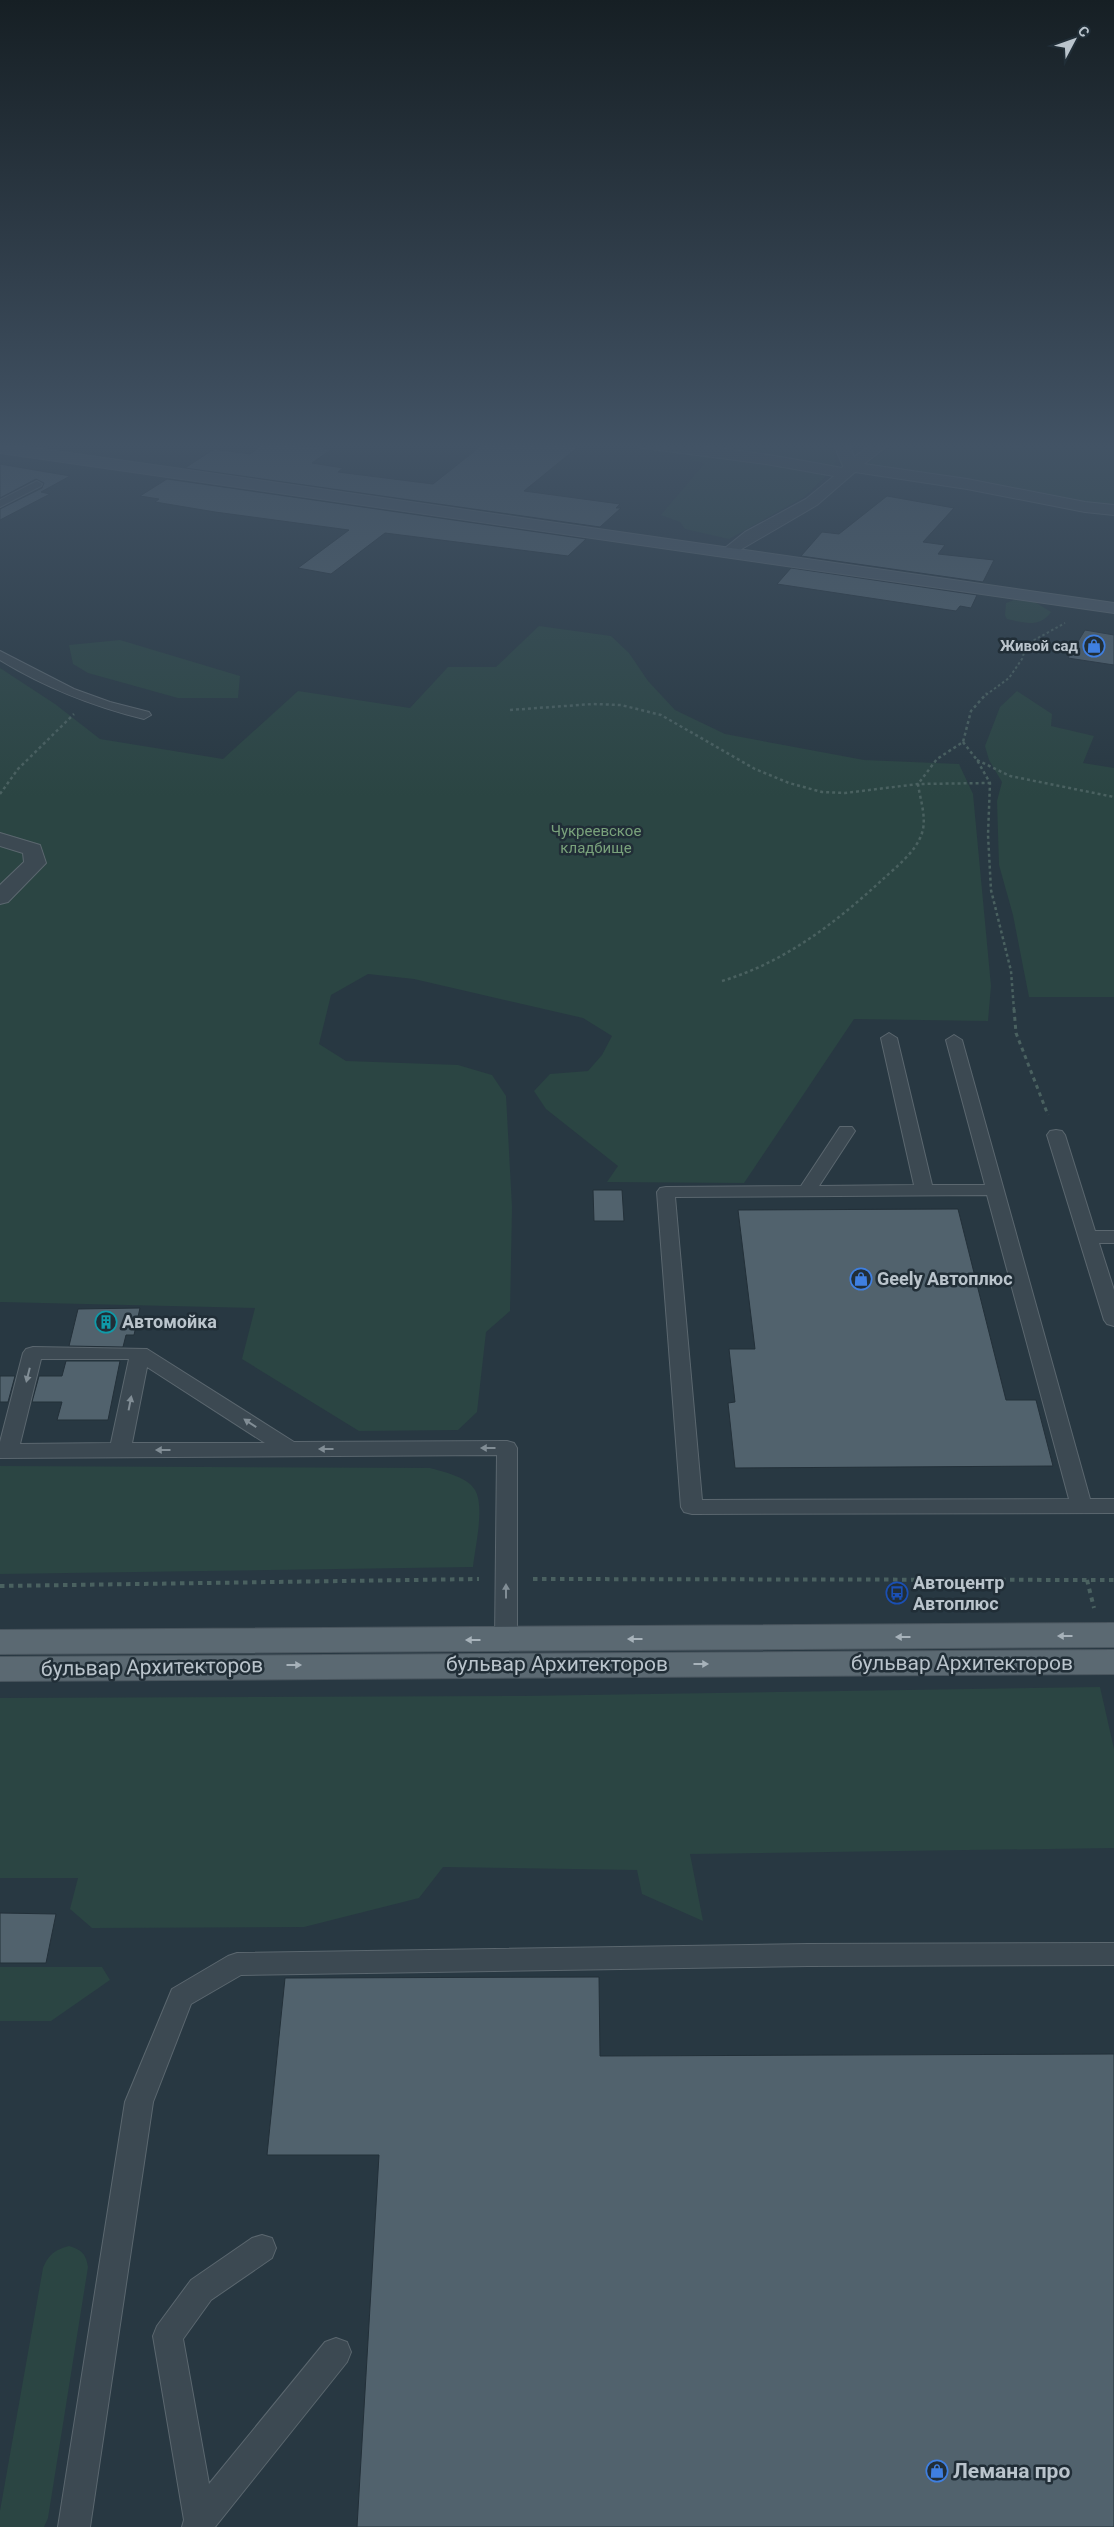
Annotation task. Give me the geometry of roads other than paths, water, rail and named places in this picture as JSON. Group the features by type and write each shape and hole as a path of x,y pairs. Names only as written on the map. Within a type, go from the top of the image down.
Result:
{"main road":[{"path":"782,560 1114,608"},
{"name":"бульвар Архитекторов","path":"0,1642 1114,1635"},
{"name":"бульвар Архитекторов","path":"0,1669 486,1664 1114,1662"}],"street":[{"path":"0,839 33,850 35,863 0,897"}],"lane":[{"path":"0,655 60,689 84,699 144,715"},
{"path":"889,1038 924,1190"},
{"path":"954,1040 1080,1505"},
{"path":"806,1191 846,1131"},
{"path":"1056,1135 1114,1320"},
{"path":"995,1190 666,1192 692,1507 1114,1506"},
{"path":"1088,1237 1114,1237"},
{"path":"291,1450 140,1353 33,1354 4,1451 291,1450 507,1448 506,1640"},
{"path":"120,1451 140,1353"},
{"path":"74,2527 140,2102 181,1998 238,1964 808,1955 1114,1954"},
{"path":"199,2523 177,2400 168,2336 202,2290 262,2248"},
{"path":"199,2523 336,2352"}],"place":[{"name":"Живой сад","path":"1094,646"},
{"name":"Geely Автоплюс","path":"861,1279"},
{"name":"Автомойка","path":"106,1322"},
{"name":"Автоцентр Автоплюс","path":"897,1593"},
{"name":"Лемана про","path":"937,2471"}],"park label":[{"name":"Чукреевское кладбище","path":"596,840"}]}
